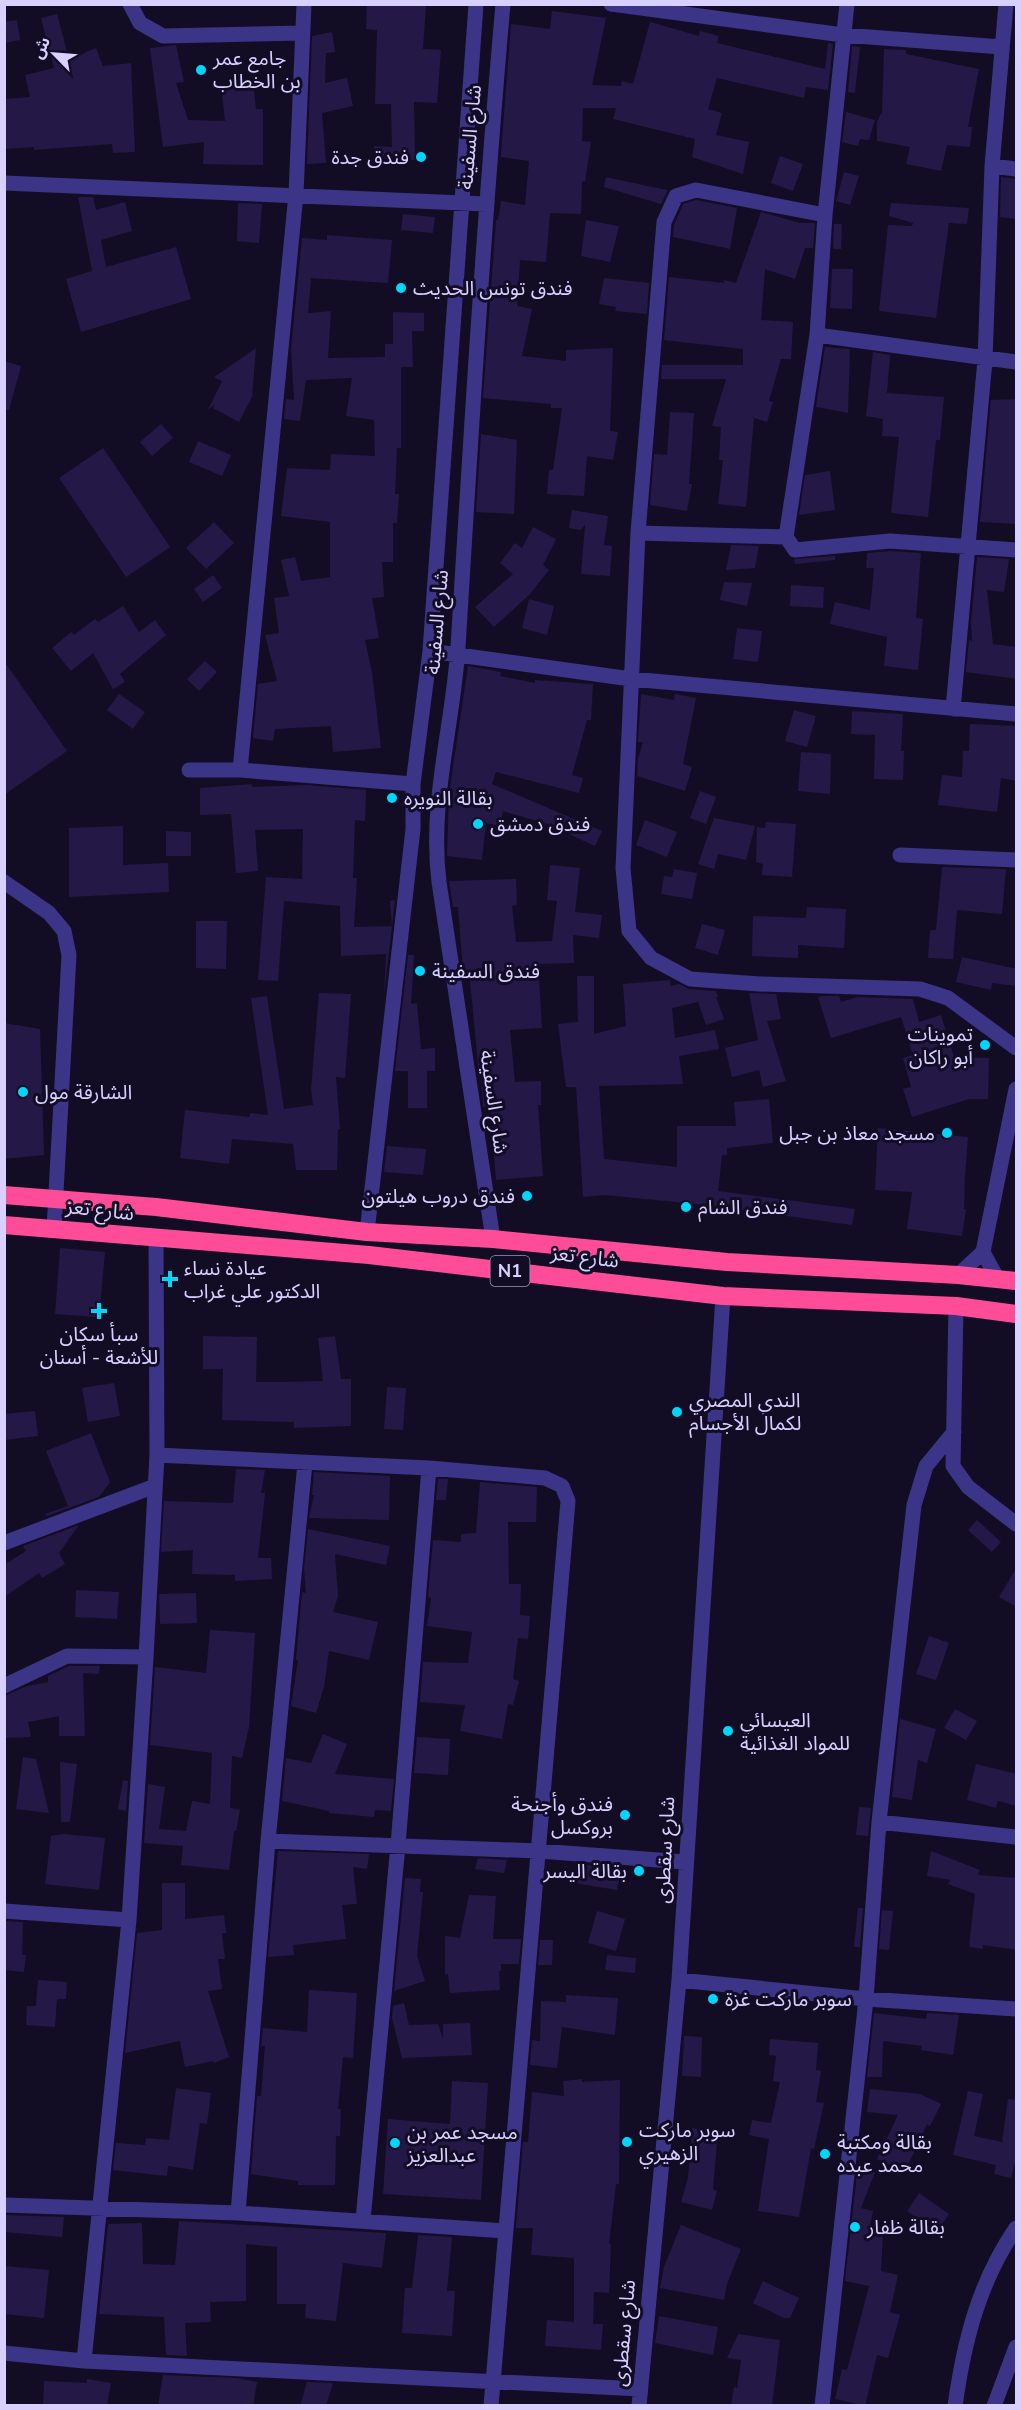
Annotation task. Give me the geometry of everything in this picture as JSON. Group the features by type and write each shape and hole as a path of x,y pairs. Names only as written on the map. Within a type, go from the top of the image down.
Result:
{"highway":[{"name":"شارع تعز","path":"4,1195 156,1207 367,1232 493,1239 727,1262 958,1275 1017,1281"},
{"name":"شارع تعز","path":"4,1225 369,1255 723,1296 956,1306 1017,1314"},
{"path":"723,1296 727,1262"}],"street":[{"path":"130,4 140,23 163,36 302,33"},
{"path":"240,770 296,194 304,4"},
{"name":"شارع السفينة","path":"367,1232 412,829 413,784 430,651 476,4"},
{"name":"شارع السفينة","path":"493,1239 439,882 435,829 457,654 486,204 503,4"},
{"path":"611,4 843,35 1002,47"},
{"path":"847,4 825,215 817,335 786,537 795,550 890,541 1017,550"},
{"path":"952,709 985,360 992,166 1006,4"},
{"path":"992,166 1017,168"},
{"path":"4,183 486,204"},
{"path":"825,215 696,190 676,196 664,222 638,532 623,868 624,902 629,931 651,958 690,979 760,984 920,988 948,998 1017,1048"},
{"path":"817,335 985,360 1017,362"},
{"path":"638,532 786,537"},
{"path":"430,651 631,679 1017,714"},
{"path":"189,770 240,770 413,784"},
{"path":"412,829 435,829"},
{"path":"900,855 1017,860"},
{"path":"4,882 49,913 64,931 69,955 54,1228"},
{"path":"958,1275 983,1252 1017,1089"},
{"path":"84,2361 129,1920 146,1657 157,1455 156,1238"},
{"path":"983,1252 997,1278"},
{"name":"شارع سقطرى","path":"639,2406 679,1980 723,1296"},
{"path":"956,1306 953,1466 968,1487 1017,1524"},
{"path":"822,2406 866,1999 879,1822 914,1505 926,1466 954,1432"},
{"path":"157,1455 429,1468 545,1478 562,1486 568,1501 491,2406"},
{"path":"238,2213 268,1841 305,1463"},
{"path":"363,2220 398,1845 429,1468"},
{"path":"4,1543 155,1486"},
{"path":"4,1686 67,1656 146,1657"},
{"path":"879,1822 1017,1837"},
{"path":"268,1841 539,1851 685,1862"},
{"path":"4,1911 129,1920"},
{"path":"679,1980 866,1999 1017,2009"},
{"path":"4,2205 238,2213 506,2231"},
{"path":"955,2406 962,2357 976,2303 999,2253 1017,2228"},
{"path":"994,2406 1017,2347"},
{"path":"4,2353 84,2361 640,2390"}],"building":[{"path":"367,4 426,4 423,49 441,50 437,103 414,102 415,160 374,161 374,146 392,147 391,104 375,104 377,30 366,29"},
{"path":"552,11 606,18 592,85 621,86 622,81 633,84 650,22 699,36 700,31 719,36 717,43 825,69 828,43 833,44 828,90 806,87 804,98 717,78 708,109 722,113 716,135 749,142 743,174 692,157 695,139 613,119 616,108 583,108 582,141 591,142 585,182 582,181 581,214 550,213 546,262 520,260 517,306 532,309 522,356 566,361 566,350 613,348 610,431 618,432 613,460 587,456 584,496 547,494 549,470 553,470 562,408 551,408 551,404 483,398 496,220 498,220 501,201 525,205 529,161 501,157 500,166 511,24 550,29"},
{"path":"57,14 69,59 96,48 103,66 131,63 135,152 113,153 112,144 34,150 34,147 4,149 4,99 30,97 25,75 54,68 41,18"},
{"path":"17,20 20,40 4,43 4,22"},
{"path":"332,32 335,52 326,53 325,83 347,78 353,106 322,113 326,163 307,164 312,36"},
{"path":"176,45 184,82 176,83 188,120 225,121 221,84 253,81 256,109 263,109 263,165 203,164 204,142 163,147 150,48"},
{"path":"852,46 860,47 855,93 848,92"},
{"path":"884,49 906,50 906,54 979,69 968,127 972,127 970,147 947,145 941,171 906,164 910,147 877,141 877,120 880,114 882,115"},
{"path":"846,112 875,120 869,140 860,139 858,146 842,142"},
{"path":"780,156 803,164 793,191 771,183"},
{"path":"844,172 859,176 850,205 836,201"},
{"path":"606,177 668,190 661,204 604,187"},
{"path":"1001,177 1017,179 1017,219 1000,217"},
{"path":"78,197 93,197 96,210 125,202 132,231 101,240 106,267 176,247 191,299 81,332 66,279 92,271"},
{"path":"696,200 737,208 730,249 673,237 674,225 683,204"},
{"path":"238,203 262,204 259,243 237,241"},
{"path":"891,203 969,208 967,224 949,223 936,318 879,311 888,225 912,226 913,223 889,216"},
{"path":"761,212 800,223 815,223 813,248 805,248 795,279 765,269 761,320 793,322 791,359 781,359 769,401 773,402 767,422 754,418 746,507 718,504 723,460 719,460 721,427 712,426 726,379 661,379 662,365 743,365 743,349 664,340 669,277 724,283 724,280 736,283"},
{"path":"403,214 435,217 433,233 401,230"},
{"path":"586,220 619,226 610,262 581,256"},
{"path":"834,224 842,224 841,249 833,249"},
{"path":"327,235 392,240 388,283 311,278 308,313 331,311 328,358 385,357 385,344 393,344 393,312 424,313 424,331 412,331 413,367 401,367 401,448 397,448 395,494 399,494 397,523 393,523 393,562 382,562 384,597 372,598 379,638 365,640 372,673 381,748 333,752 331,726 275,729 273,741 253,738 258,684 277,681 265,635 279,633 274,598 289,596 281,560 295,557 301,581 330,577 330,522 281,516 287,468 330,470 331,454 375,456 374,420 346,416 352,378 306,380 300,421 284,419 286,399 294,400 291,349 302,238 327,240"},
{"path":"832,269 853,269 852,309 830,308"},
{"path":"604,278 649,283 647,314 615,311 616,307 599,304"},
{"path":"825,347 850,349 848,413 816,407"},
{"path":"256,348 252,397 239,422 213,408 215,404 208,410 222,381 214,377"},
{"path":"873,352 890,355 887,393 944,397 940,440 936,440 928,517 891,513 899,437 882,436 883,419 866,416"},
{"path":"4,361 21,366 9,410 4,410"},
{"path":"1017,399 1017,524 980,522 991,400"},
{"path":"670,412 694,413 689,484 692,484 687,511 650,505 654,454 667,455"},
{"path":"161,424 173,438 152,456 140,442"},
{"path":"481,434 517,440 514,514 476,512"},
{"path":"198,441 231,455 222,476 189,462"},
{"path":"103,448 170,547 126,577 59,478"},
{"path":"830,471 835,510 799,515 805,475"},
{"path":"572,510 608,516 604,545 612,546 610,576 581,574 585,525 581,530 569,528"},
{"path":"214,522 234,543 206,569 186,548"},
{"path":"533,527 556,539 543,565 549,570 530,594 494,627 475,607 513,574 500,563 515,543 522,548"},
{"path":"731,545 759,546 755,568 726,570"},
{"path":"890,551 921,553 916,618 923,619 918,670 884,666 887,637 830,624 835,602 870,610 874,568 866,568 867,553"},
{"path":"835,556 835,560 795,564 794,559"},
{"path":"977,557 1009,559 1004,592 987,590 993,644 1017,647 1017,679 966,672 969,640 972,641 971,623"},
{"path":"213,575 222,588 203,602 194,589"},
{"path":"724,582 752,583 747,606 720,600"},
{"path":"791,585 824,587 823,608 790,606"},
{"path":"529,599 554,606 547,635 522,628"},
{"path":"123,606 139,632 155,620 166,635 120,674 125,682 113,689 93,653 71,671 52,648 71,632 74,635 95,619 98,622"},
{"path":"737,628 762,631 758,662 733,659"},
{"path":"4,661 67,751 4,795"},
{"path":"205,661 217,672 199,691 187,679"},
{"path":"468,666 501,672 500,676 535,683 535,680 593,684 591,720 587,720 572,775 583,778 579,793 496,772 492,784 602,831 595,846 571,835 571,831 503,811 500,826 486,823 482,860 447,856 449,794"},
{"path":"119,694 145,712 133,729 107,710"},
{"path":"641,694 674,700 675,694 696,698 683,764 692,767 685,791 637,776 638,759 643,742 638,742"},
{"path":"794,710 816,716 807,747 785,741"},
{"path":"852,711 903,714 901,751 904,751 903,780 874,779 875,735 851,734"},
{"path":"970,724 1017,726 1017,781 1001,778 997,812 938,805 942,775 962,777 963,751 969,751"},
{"path":"801,752 831,754 830,794 798,791"},
{"path":"252,784 252,787 307,785 366,790 365,821 355,820 353,878 357,878 354,927 392,926 384,995 386,954 341,956 340,906 284,901 278,981 258,980 266,877 302,879 303,829 255,830 258,871 236,873 231,814 200,815 200,788"},
{"path":"700,791 716,797 706,824 690,818"},
{"path":"714,818 755,826 746,860 718,854 714,869 698,864"},
{"path":"645,820 677,832 667,857 636,845"},
{"path":"766,822 796,824 792,877 762,875 763,864 756,862 757,827 765,828"},
{"path":"123,826 123,865 168,863 169,892 69,897 69,828"},
{"path":"166,831 191,832 191,856 166,856"},
{"path":"550,865 580,868 575,912 602,915 599,938 573,935 574,963 538,964 542,1028 510,1030 515,1082 541,1081 541,1105 538,1105 543,1176 496,1180 490,1107 483,1107 469,970 463,971 458,907 453,907 449,881 516,879 517,905 512,906 516,942 552,941 557,901 547,900"},
{"path":"942,867 1006,869 1002,914 957,910 953,959 928,958 930,930 936,930"},
{"path":"674,869 697,873 692,899 661,894 664,876 672,877"},
{"path":"395,900 392,926 390,901"},
{"path":"807,907 846,909 844,948 798,945 798,958 752,956 753,916 806,918"},
{"path":"196,921 227,921 226,969 196,968"},
{"path":"702,924 725,930 718,955 695,948"},
{"path":"408,955 414,955 411,1004 417,1003 421,1049 435,1048 435,1071 427,1071 427,1108 408,1108 408,1071 395,1071"},
{"path":"962,957 1017,969 1017,986 992,983 991,990 956,982"},
{"path":"577,976 594,976 594,1034 626,1026 623,984 670,980 671,986 679,984 689,989 716,991 724,1019 706,1025 698,1002 672,1008 675,1038 715,1030 719,1049 679,1056 683,1084 599,1086 604,1159 677,1167 677,1126 736,1126 734,1102 769,1099 773,1143 727,1148 727,1155 722,1155 718,1191 855,1209 852,1225 716,1206 605,1195 583,1197 576,1087 566,1087 558,1024 578,1022"},
{"path":"319,993 351,994 345,1078 336,1077 340,1129 338,1129 337,1170 296,1170 293,1144 232,1139 229,1164 180,1158 185,1110 250,1117 250,1113 268,1115 251,998 267,996 284,1109 313,1105 311,1089"},
{"path":"749,993 776,994 781,1019 767,1021 786,1081 763,1087 759,1070 732,1077 725,1048 758,1040"},
{"path":"839,996 841,1002 858,997 913,999 919,1022 941,1015 954,1057 989,1058 988,1099 969,1099 912,1117 903,1089 911,1087 903,1058 913,1055 901,1017 831,1038 818,997"},
{"name":"الشارقة مول","path":"4,1023 40,1029 44,1155 4,1159"},
{"path":"878,1128 968,1137 964,1209 966,1209 962,1236 907,1229 912,1192 875,1190"},
{"path":"387,1146 426,1149 423,1175 384,1172"},
{"path":"60,1248 105,1252 99,1317 55,1314"},
{"path":"203,1336 257,1337 256,1382 280,1382 323,1381 318,1338 335,1336 341,1379 351,1379 351,1426 294,1428 294,1422 222,1420 223,1369 203,1369"},
{"path":"114,1383 120,1416 88,1422 82,1388"},
{"path":"387,1387 406,1388 403,1430 384,1429"},
{"path":"35,1411 38,1436 4,1440 4,1414"},
{"path":"91,1433 110,1482 99,1497 47,1516 45,1514 68,1506 46,1451"},
{"path":"236,1469 265,1470 261,1493 265,1493 258,1558 271,1558 272,1579 235,1581 235,1575 192,1574 193,1550 161,1552 164,1501 233,1503"},
{"path":"314,1472 390,1476 389,1520 309,1518 314,1495 312,1495"},
{"path":"438,1479 448,1479 446,1500 436,1500"},
{"path":"480,1482 537,1487 536,1522 508,1522 509,1584 521,1584 520,1615 530,1616 528,1639 518,1638 513,1679 519,1681 513,1705 508,1704 502,1739 460,1731 465,1705 420,1702 423,1662 468,1663 472,1632 427,1626 431,1598 428,1597 433,1540 461,1542 461,1534 476,1533"},
{"path":"977,1520 1001,1542 992,1552 968,1530"},
{"path":"79,1525 59,1553 65,1564 42,1578 39,1573 4,1597 4,1565 26,1551 23,1546"},
{"path":"308,1529 390,1546 386,1565 335,1554 338,1596 333,1612 378,1622 369,1660 329,1651 324,1687 316,1713 291,1706 298,1660 296,1660 302,1592 306,1593 304,1569"},
{"path":"1017,1567 1017,1607 999,1597"},
{"path":"76,1590 119,1592 117,1619 75,1617"},
{"path":"196,1593 197,1623 160,1624 159,1594"},
{"path":"210,1630 255,1633 249,1727 242,1758 232,1756 230,1808 240,1810 236,1831 234,1831 229,1870 181,1865 183,1846 144,1843 148,1784 165,1787 159,1829 186,1831 192,1801 210,1804 212,1753 150,1745 155,1667 206,1673"},
{"path":"929,1636 949,1643 936,1680 916,1674"},
{"path":"69,1666 100,1666 99,1674 83,1673 85,1736 59,1736 59,1716 28,1722 31,1737 4,1738 4,1696 27,1686 48,1682 48,1676"},
{"path":"955,1709 977,1721 966,1740 944,1728"},
{"path":"900,1719 936,1729 927,1763 918,1760 912,1800 892,1797"},
{"path":"323,1734 347,1744 335,1774 394,1779 391,1811 375,1810 374,1817 329,1813 329,1811 282,1801 286,1758 311,1763"},
{"path":"417,1737 450,1739 448,1775 414,1773"},
{"path":"23,1757 36,1759 49,1813 16,1809"},
{"path":"60,1762 77,1764 70,1822 61,1822"},
{"path":"976,1764 1017,1774 1017,1806 998,1801 996,1808 967,1800"},
{"path":"123,1780 128,1781 126,1811 118,1809"},
{"path":"859,1807 871,1808 868,1836 856,1835"},
{"path":"63,1834 105,1838 99,1890 45,1884 51,1836"},
{"path":"278,1851 369,1854 367,1869 353,1867 357,1904 342,1905 346,1939 293,1945 294,1955 268,1957"},
{"path":"931,1851 980,1870 978,1875 1017,1878 1017,1950 983,1945 983,1949 969,1947 975,1894 948,1884 950,1880 927,1876"},
{"path":"478,1858 507,1860 504,1873 475,1869"},
{"path":"577,1864 621,1867 617,1890 574,1883"},
{"path":"405,1878 421,1879 420,1892 423,1892 417,1956 425,1981 394,1991"},
{"path":"162,1883 185,1883 185,1919 224,1915 226,1933 222,1933 225,1959 218,1959 222,1989 208,1991 229,2057 214,2063 213,2061 185,2067 180,2041 125,2053 137,1933 162,1930"},
{"path":"469,1895 496,1896 493,1939 521,1939 519,1964 501,1964 500,1990 450,1993 448,1974 445,1975 445,1936 460,1938"},
{"path":"858,1908 863,1908 860,1947 854,1947"},
{"path":"882,1910 893,1911 889,1950 879,1949"},
{"path":"597,1911 625,1919 616,1951 588,1943"},
{"path":"4,1921 23,1922 22,1955 26,1955 24,1972 4,1970"},
{"path":"540,1940 553,1940 552,1965 538,1965"},
{"path":"607,1955 636,1958 635,1973 605,1970"},
{"path":"38,1980 67,1982 66,1999 57,1999 55,2027 26,2025 27,2006 36,2006"},
{"path":"309,1990 357,1993 353,2058 343,2057 338,2109 341,2109 340,2136 336,2136 335,2185 298,2185 298,2181 251,2174 257,2096 261,2096 265,2046 261,2046 263,2028 307,2032"},
{"path":"566,1995 618,1998 615,2035 562,2027 557,2068 530,2065 532,2040 540,2041 541,2001 566,2002"},
{"path":"404,2003 409,2025 438,2024 443,2039 443,2024 470,2023 472,2055 402,2058 392,2018 393,2006"},
{"path":"874,2013 926,2019 927,2013 959,2015 953,2055 921,2050 922,2046 883,2041 882,2077 867,2077"},
{"path":"684,2036 702,2037 701,2077 682,2076"},
{"path":"770,2039 818,2043 816,2070 821,2071 816,2102 824,2103 814,2149 811,2148 799,2217 758,2211 769,2139 749,2135 752,2120 771,2123 780,2082 773,2081 776,2056 769,2055"},
{"path":"582,2079 582,2082 620,2080 619,2184 616,2184 609,2244 611,2244 609,2293 594,2292 593,2324 603,2324 601,2350 545,2346 547,2320 574,2322 574,2258 531,2255 533,2228 516,2228 523,2142 528,2142 532,2092 564,2096 563,2081"},
{"path":"452,2081 488,2083 481,2200 383,2194 388,2119 450,2124"},
{"path":"176,2088 211,2093 207,2124 200,2123 193,2170 168,2166 167,2176 113,2170 116,2143 145,2145 146,2138 169,2140"},
{"path":"870,2089 920,2094 941,2104 930,2126 927,2124 905,2172 877,2159 898,2115 867,2112"},
{"path":"968,2091 983,2094 974,2136 1002,2142 1008,2099 1017,2100 1017,2154 1011,2178 994,2174 996,2165 953,2155"},
{"path":"692,2128 718,2131 713,2189 717,2191 712,2210 681,2202 688,2178"},
{"path":"858,2165 875,2172 861,2208 873,2211 868,2235 883,2235 881,2271 898,2275 890,2312 900,2315 888,2358 877,2355 865,2406 835,2399 842,2369 847,2370 869,2286 845,2281"},
{"path":"919,2193 949,2214 937,2232 907,2211"},
{"path":"4,2215 64,2217 62,2237 4,2232"},
{"path":"179,2221 386,2233 382,2268 343,2263 336,2321 305,2318 306,2304 277,2304 277,2247 246,2244 246,2301 210,2302 211,2322 185,2323 187,2356 166,2355 164,2317 99,2314 108,2224 142,2223 143,2264 175,2265"},
{"path":"681,2225 741,2249 727,2284 724,2300 660,2288 664,2267"},
{"path":"418,2235 452,2237 447,2291 455,2291 452,2336 402,2333 405,2288 412,2288"},
{"path":"4,2266 49,2270 44,2318 4,2314"},
{"path":"763,2281 799,2298 790,2318 784,2318 753,2303"},
{"path":"659,2316 718,2327 713,2355 655,2343"},
{"path":"738,2334 780,2340 772,2406 731,2406 734,2387 737,2388 741,2360 727,2358"},
{"path":"163,2375 237,2378 257,2382 253,2406 158,2406"},
{"path":"87,2379 111,2383 107,2406 43,2406 44,2381 87,2383"},
{"path":"307,2382 333,2383 326,2406 300,2406"}],"place":[{"name":"جامع عمر بن الخطاب","path":"201,70"},
{"name":"فندق جدة","path":"421,157"},
{"name":"فندق تونس الحديث","path":"401,288"},
{"name":"بقالة النويره","path":"392,798"},
{"name":"فندق دمشق","path":"478,824"},
{"name":"فندق السفينة","path":"420,971"},
{"name":"تموينات أبو راكان","path":"985,1045"},
{"name":"الشارقة مول","path":"23,1092"},
{"name":"مسجد معاذ بن جبل","path":"947,1133"},
{"name":"فندق دروب هيلتون","path":"527,1196"},
{"name":"فندق الشام","path":"686,1207"},
{"name":"عيادة نساء الدكتور علي غراب","path":"170,1279"},
{"name":"سبأ سكان للأشعة - أسنان","path":"99,1311"},
{"name":"الندي المصري لكمال الأجسام","path":"677,1412"},
{"name":"العيسائي للمواد الغذائية","path":"728,1731"},
{"name":"فندق وأجنحة بروكسل","path":"625,1815"},
{"name":"بقالة اليسر","path":"639,1871"},
{"name":"سوبر ماركت غزة","path":"713,1999"},
{"name":"سوبر ماركت الزهيري","path":"627,2142"},
{"name":"مسجد عمر بن عبدالعزيز","path":"395,2143"},
{"name":"بقالة ومكتبة محمد عبده","path":"825,2154"},
{"name":"بقالة ظفار","path":"855,2227"}]}
